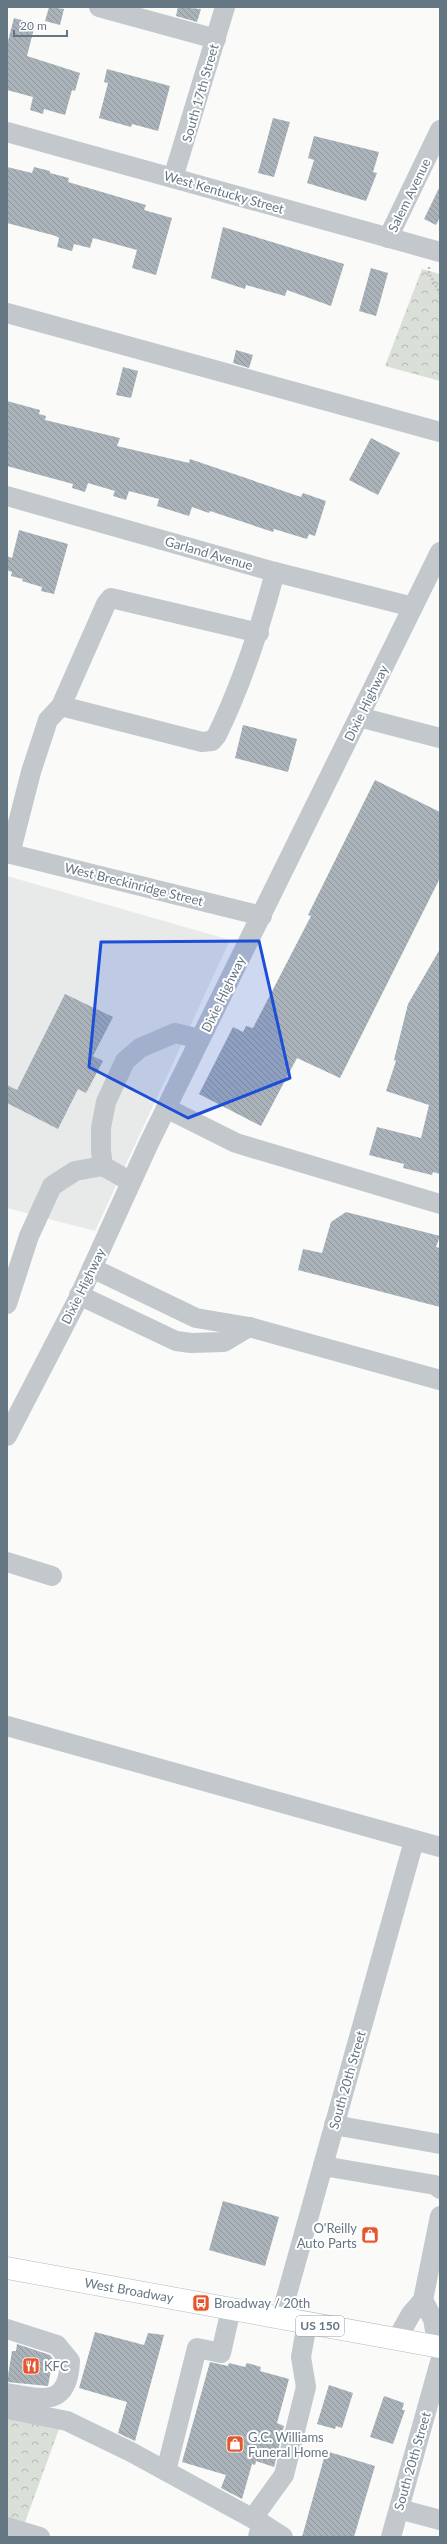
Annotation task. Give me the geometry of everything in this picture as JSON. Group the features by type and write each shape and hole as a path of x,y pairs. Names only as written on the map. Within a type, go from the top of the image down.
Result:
{"main road":[{"name":"West Broadway","path":"7,2268 397,2340 439,2352"}],"street":[{"path":"99,7 216,39"},
{"name":"South 17th Street","path":"174,178 225,7"},
{"name":"Salem Avenue","path":"388,238 440,130"},
{"name":"West Kentucky Street","path":"7,132 388,238 435,259"},
{"path":"7,313 440,432"},
{"name":"Garland Avenue","path":"7,496 275,572 413,608"},
{"name":"Dixie Highway","path":"7,1436 79,1295 166,1108 262,916 440,552"},
{"path":"61,706 202,742 212,741 217,734 239,689 259,633 275,572"},
{"path":"8,853 31,772 48,720 61,706 106,604 112,598 259,633"},
{"path":"359,717 440,738"},
{"name":"West Breckinridge Street","path":"8,853 262,916"},
{"path":"103,1166 101,1136 106,1102 125,1061 140,1048 175,1033 200,1039"},
{"path":"166,1108 236,1143 440,1204"},
{"path":"7,1304 29,1236 52,1186 75,1171 103,1166 131,1182"},
{"path":"92,1268 196,1318 249,1327 440,1380"},
{"path":"79,1295 176,1341 192,1343 224,1342 249,1327"},
{"path":"7,1562 52,1576"},
{"path":"7,1726 414,1841 440,1847"},
{"name":"South 20th Street","path":"280,2319 414,1841"},
{"path":"334,2125 440,2144"},
{"path":"323,2166 435,2185 440,2189"},
{"path":"397,2340 411,2314 424,2300 440,2216"},
{"path":"424,2300 433,2319 439,2352"},
{"path":"166,2471 197,2348 221,2353 231,2309"},
{"path":"258,2526 284,2475 306,2387 301,2357 307,2323"},
{"path":"7,2329 58,2345 70,2361 65,2389 59,2394 47,2399 7,2393"},
{"name":"South 20th Street","path":"391,2537 439,2352"},
{"path":"7,2409 66,2421 166,2471 258,2526 283,2537"},
{"path":"399,2509 440,2520"},
{"path":"7,2527 40,2537"}],"path":[{"path":"435,259 429,273 440,294"}],"highlighted area":[{"path":"259,941 290,1078 188,1118 89,1067 101,942"}],"shaded area":[{"path":"7,876 230,940 95,1231 7,1208"}],"green space":[{"path":"422,269 440,274 440,381 385,366"},
{"path":"7,2419 59,2429 24,2525 7,2520"}],"building":[{"path":"49,7 64,9 60,25 45,21"},
{"path":"178,7 201,9 197,22 176,16"},
{"path":"14,18 35,24 27,56 80,73 75,91 72,90 65,115 44,109 43,114 30,110 33,97 7,90 7,45"},
{"path":"107,69 170,86 158,131 132,124 131,127 99,118 108,83 104,82"},
{"path":"273,118 290,122 274,177 258,173"},
{"path":"314,136 379,152 373,172 377,173 366,201 307,183 314,160 308,158"},
{"path":"7,167 32,173 34,167 50,171 50,173 69,178 68,182 146,205 144,210 172,218 156,275 132,268 137,250 93,238 90,248 74,244 72,251 57,247 59,238 56,236 7,223"},
{"path":"440,186 440,217 436,225 424,219"},
{"path":"223,227 344,264 331,306 287,290 285,296 246,285 245,289 211,278"},
{"path":"371,268 388,273 376,316 359,311"},
{"path":"236,350 253,355 249,368 233,363"},
{"path":"123,367 138,371 131,398 116,395"},
{"path":"7,401 40,410 39,414 46,416 45,420 120,438 117,446 189,463 190,459 301,497 303,493 326,501 315,536 309,534 307,539 274,529 273,532 210,511 209,513 192,507 189,516 157,506 159,499 129,491 126,500 113,496 115,491 88,483 85,492 72,488 73,484 7,466"},
{"path":"371,438 400,453 378,495 349,480"},
{"path":"19,530 68,544 54,594 41,591 42,587 11,576 12,572 7,570 7,556 12,558"},
{"path":"243,725 297,739 288,772 235,758"},
{"path":"375,780 440,812 440,878 340,1078 297,1058 261,1126 199,1094 233,1027 243,1032 246,1026 253,1028 311,916 308,915"},
{"path":"440,949 440,1174 433,1172 432,1175 403,1168 404,1164 369,1155 377,1127 421,1138 429,1105 386,1091 396,1061 394,1060 408,1004"},
{"path":"65,994 113,1017 93,1056 103,1061 86,1093 78,1089 58,1129 7,1103 7,1085 17,1090"},
{"path":"346,1212 440,1236 436,1247 440,1248 440,1307 298,1270 303,1249 322,1253 331,1222"},
{"path":"223,2201 279,2217 265,2266 209,2250"},
{"path":"95,2332 144,2345 148,2333 164,2335 135,2441 118,2433 127,2402 79,2388"},
{"name":"KFC","path":"17,2344 50,2355 53,2359 48,2386 7,2382 12,2351 16,2351"},
{"name":"G.C. Williams Funeral Home","path":"210,2362 228,2366 229,2363 245,2367 247,2363 261,2367 260,2371 289,2379 277,2423 284,2426 274,2467 256,2461 255,2465 252,2464 242,2499 221,2488 226,2475 182,2462"},
{"path":"329,2385 353,2393 342,2428 336,2426 335,2429 317,2424"},
{"path":"384,2396 404,2403 402,2410 405,2410 393,2444 370,2437"},
{"path":"326,2451 375,2466 354,2537 302,2537"}],"place":[{"name":"O'Reilly Auto Parts","path":"370,2235"},
{"name":"Broadway / 20th","path":"201,2303"},
{"name":"KFC","path":"31,2366"},
{"name":"G.C. Williams Funeral Home","path":"235,2444"}]}
